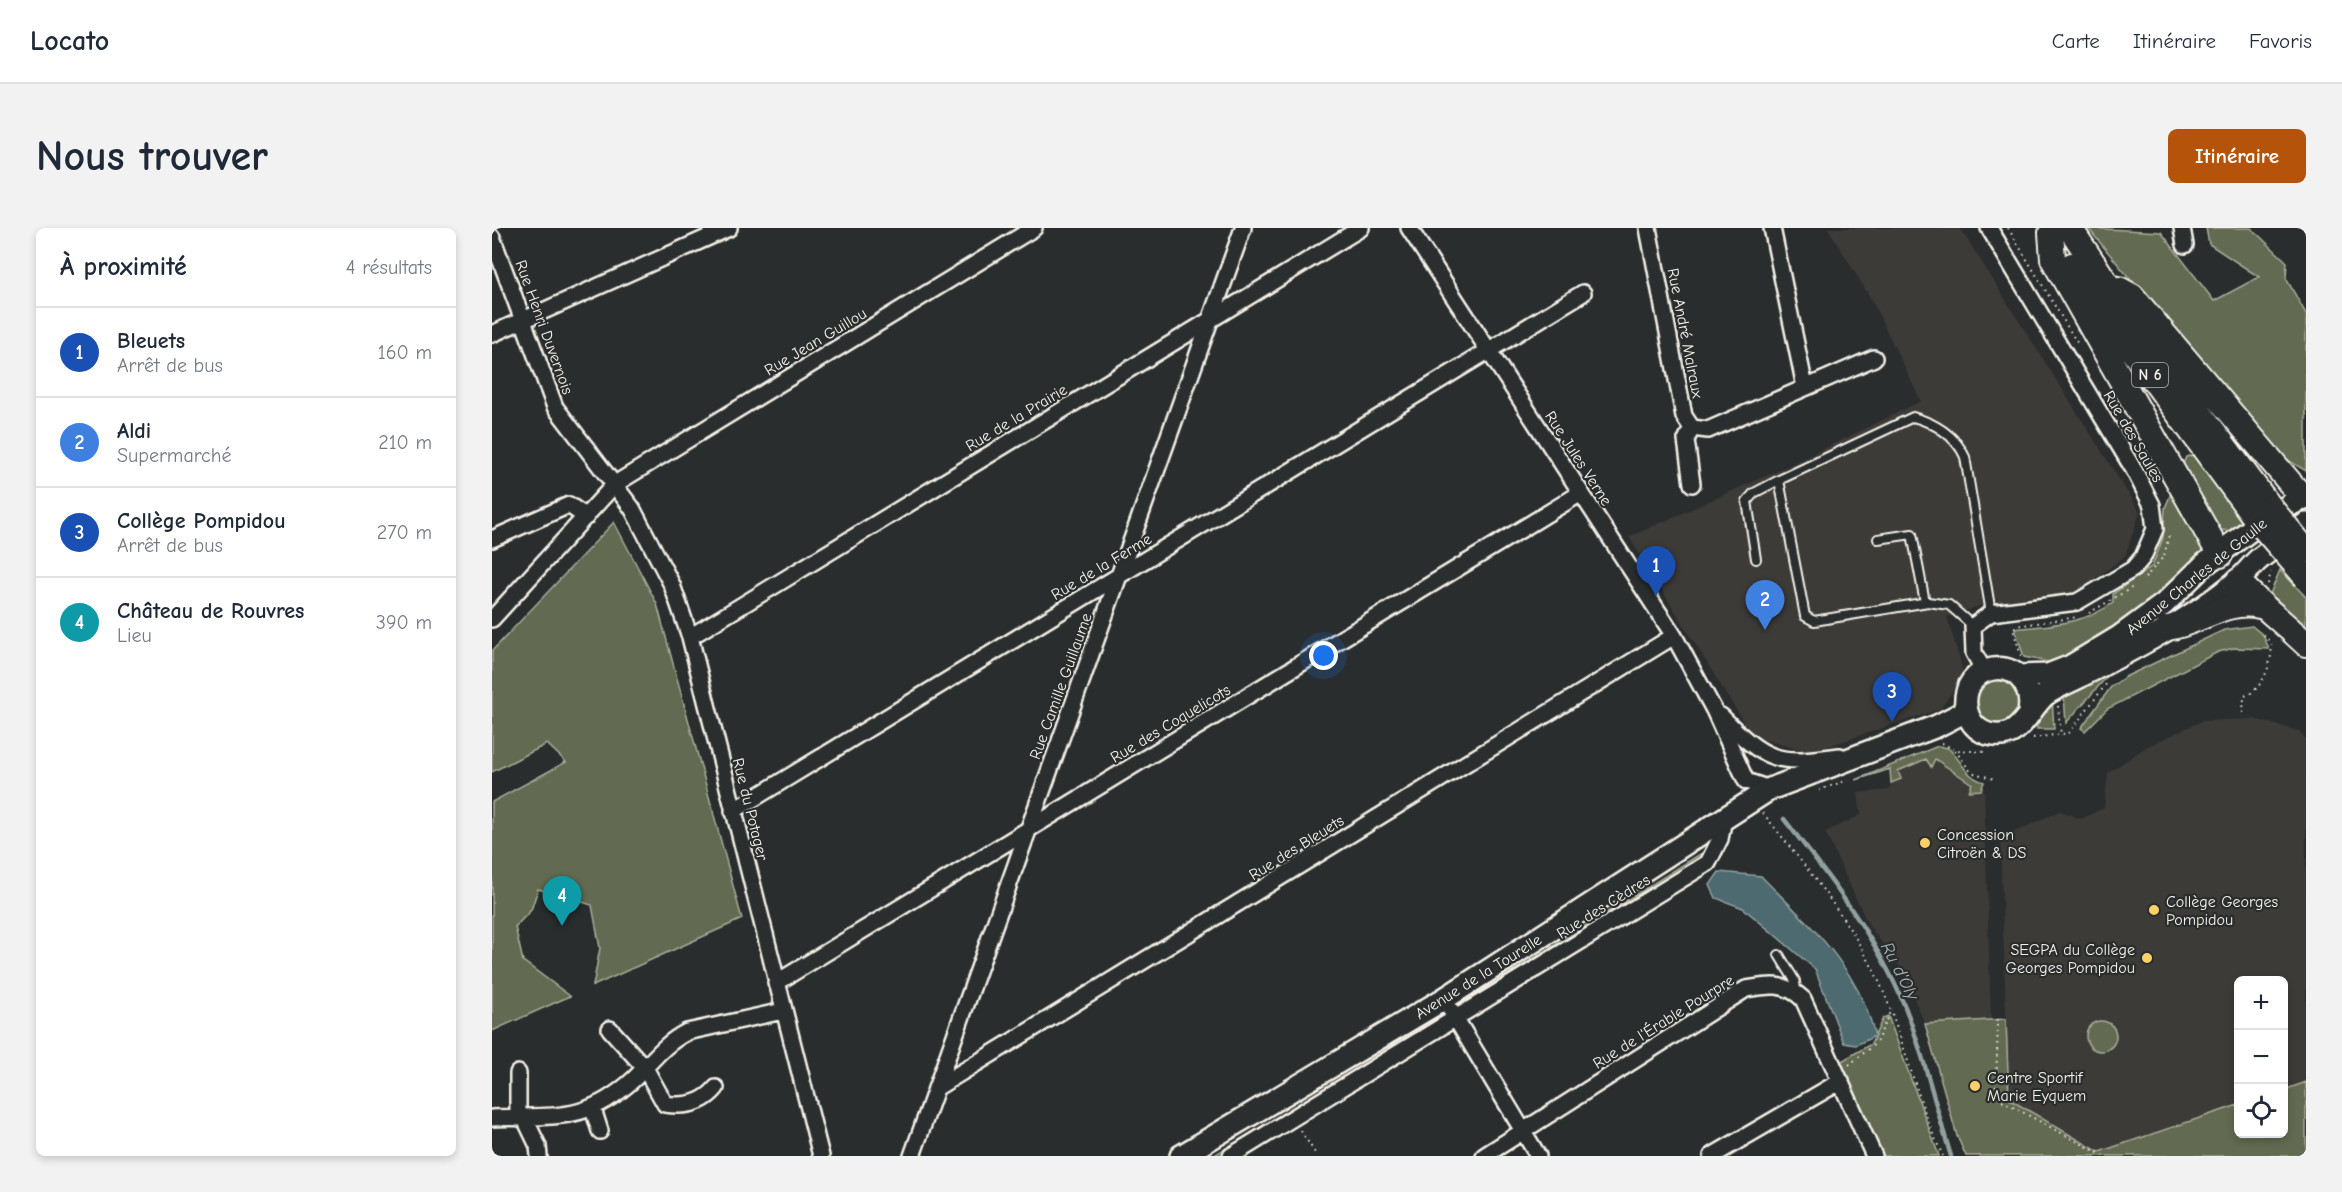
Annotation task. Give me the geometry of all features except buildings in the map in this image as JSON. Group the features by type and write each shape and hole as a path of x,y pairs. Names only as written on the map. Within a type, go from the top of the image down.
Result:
{"main road":[{"name":"N 6","path":"2056,230 2105,281 2306,577"},
{"name":"N 6","path":"2056,230 2138,360 2263,513 2306,551"},
{"path":"2056,230 2053,259 2220,555 2259,616"},
{"path":"2105,281 2132,296 2305,498"},
{"name":"Avenue Charles de Gaulle","path":"2020,667 2048,675 2071,666 2119,637 2164,604 2205,564 2220,555 2265,519 2305,498"},
{"name":"Avenue Charles de Gaulle","path":"2029,713 2046,694 2129,652 2238,581 2257,560 2306,524"},
{"path":"2168,628 2187,625 2221,608 2241,604 2259,616 2277,616 2306,644"},
{"path":"2020,667 2030,693 2029,713 2017,729 1993,735 1976,727 1966,711 1964,700 1967,688 1974,678 1984,671 2020,667"},
{"path":"1870,751 1936,726 1966,711"},
{"name":"Avenue de la Tourelle","path":"1181,1156 1444,999 1770,789 1870,751"}],"street":[{"path":"492,334 729,228"},
{"name":"Rue Jean Guillou","path":"492,619 615,484 1034,228"},
{"name":"Rue Camille Guillaume","path":"912,1156 1243,228"},
{"name":"Rue de la Prairie","path":"690,637 1361,228"},
{"name":"Rue Jules Verne","path":"1409,228 1674,636 1714,710 1746,781"},
{"name":"Rue André Malraux","path":"1648,228 1684,416 1692,428"},
{"path":"1772,228 1805,387"},
{"name":"Rue des Saules","path":"1973,626 1991,613 2077,602 2133,569 2143,557 2155,529 2152,505 2134,470 1989,228"},
{"path":"2182,228 2185,245"},
{"name":"Rue Henri Duvernois","path":"492,237 555,407 615,484"},
{"name":"Rue de la Ferme","path":"733,811 1583,293"},
{"path":"1692,484 1686,440 1692,428 1708,430 1874,358"},
{"name":"Rue du Potager","path":"615,484 632,508 653,546 672,585 690,637 821,1156"},
{"name":"Rue des Coquelicots","path":"777,983 1581,494"},
{"path":"492,539 569,505 586,517"},
{"path":"1973,626 1974,653 1984,671"},
{"name":"Rue des Bleuets","path":"936,1088 1674,636"},
{"name":"Rue Jules Verne","path":"1714,710 1742,738 1774,759 1801,761 1870,751"},
{"path":"1699,834 1746,796 1746,781 1770,789"},
{"name":"Rue des Cèdres","path":"1230,1156 1708,863 1722,831 1724,818"},
{"name":"Rue de l'Érable Pourpre","path":"1484,1156 1746,988 1776,984 1796,992"},
{"path":"1796,992 1803,999 1872,1155"},
{"path":"1444,999 1538,1156"},
{"path":"492,1118 560,1117 593,1109 645,1068 673,1039 687,1032 783,1011"},
{"path":"610,1029 645,1068 665,1104 678,1106 697,1103 707,1098 716,1088"},
{"path":"519,1073 522,1118 538,1146 539,1156"},
{"path":"1712,1156 1839,1078"},
{"path":"593,1109 600,1131"}],"lane":[{"path":"1756,559 1747,501 1754,493 1913,417 1928,421 1959,442 1965,457 1991,613"},
{"path":"1779,480 1805,616 1814,621 1925,602 1949,605 1973,626"},
{"path":"1878,539 1912,534 1925,602"},
{"path":"1779,955 1795,981 1796,992"}],"path":[{"path":"2008,228 2081,350"},
{"path":"2141,581 2164,556 2170,530"},
{"path":"2020,667 2014,640 2013,629 2016,626 2076,618 2134,586"},
{"path":"2242,713 2244,696 2256,689 2262,680 2272,650 2259,616"},
{"path":"2058,704 2061,736"},
{"path":"1955,750 1971,772 1994,779"},
{"path":"1763,813 1837,909 1870,964 1890,1012 1930,1128 1943,1156"},
{"path":"1839,1078 1876,1042 1884,1030 1890,1012"},
{"path":"1998,1019 1996,1088 2000,1100 2104,1156"},
{"path":"1293,1118 1317,1156"}],"shaded area":[{"path":"1828,228 1960,228 2140,512 2125,556 2074,595 1979,606 1947,617 1964,674 1940,709 1810,752 1753,737 1629,537 1797,462 1921,401 1870,297"},
{"name":"Collège Georges Pompidou","path":"2254,719 2299,731 2306,739 2306,1082 2288,1089 2288,976 2234,976 2234,1106 2100,1152 2009,1099 2000,839 2060,811 2081,819 2104,808 2108,773 2146,747 2202,721"},
{"path":"1935,758 1973,784 1969,790 1981,790 1984,786 1991,1020 1925,1024 1900,966 1869,926 1825,832 1861,815 1858,793 1889,790 1891,783 1901,779 1898,771 1926,759 1929,767"}],"green space":[{"path":"2088,228 2161,232 2214,301 2259,277 2209,244 2206,228 2251,228 2287,262 2286,278 2306,314 2306,471 2283,457 2198,361"},
{"path":"2194,455 2242,521 2235,531 2216,530 2204,552 2167,591 2146,609 2076,654 2054,667 2048,662 2024,657 2015,629 2066,622 2102,610 2113,603 2113,594 2152,566 2163,538 2165,508 2186,457"},
{"path":"614,522 657,604 742,919 593,986 600,948 592,905 538,889 531,910 515,927 523,961 570,996 492,1031 492,802 566,762 547,744 492,772 492,651"},
{"path":"2280,570 2306,597 2306,637 2267,601"},
{"path":"2252,626 2263,635 2269,649 2234,648 2218,652 2107,709 2085,731 2081,728 2111,687 2125,677 2224,630"},
{"path":"2112,671 2066,723 2064,695"},
{"path":"2004,676 2021,689 2019,716 2001,726 1987,723 1977,713 1976,692 1984,681"},
{"path":"2052,698 2054,729 2037,729 2037,716"},
{"path":"1938,746 1948,748 1972,776 1984,782 1981,790 1969,791 1972,784 1935,759 1931,767 1926,759 1898,771 1901,779 1891,783 1890,769 1856,780"},
{"path":"1710,848 1705,857 1472,1001 1473,996"},
{"path":"1888,1016 1939,1156 1882,1156 1840,1062 1871,1044 1883,1018"},
{"path":"1440,1018 1441,1020 1224,1156 1213,1156"},
{"name":"Centre Sportif Marie Eyquem","path":"2006,1019 2009,1099 2099,1152 2234,1106 2234,1138 2288,1138 2288,1089 2306,1082 2306,1156 1966,1156 1957,1136 1925,1024"},
{"path":"2101,1021 2107,1022 2115,1030 2115,1042 2107,1050 2101,1051 2095,1050 2087,1042 2086,1036 2087,1030 2095,1022"}],"water":[{"path":"1719,872 1761,876 1814,930 1845,968 1867,1011 1875,1036 1856,1045 1844,1043 1815,969 1743,908 1716,898 1710,885"}],"waterway":[{"name":"Ru d'Oly","path":"1784,819 1855,915 1899,992 1916,1037 1951,1156"}],"place":[{"name":"Bleuets","path":"1656,596"},
{"name":"Aldi","path":"1765,630"},
{"name":"Collège Pompidou","path":"1892,722"},
{"name":"Concession Citroën & DS","path":"1925,843"},
{"name":"Collège Georges Pompidou","path":"2154,910"},
{"name":"Château de Rouvres","path":"562,926"},
{"name":"SEGPA du Collège Georges Pompidou","path":"2147,958"},
{"name":"Centre Sportif Marie Eyquem","path":"1975,1086"}]}
